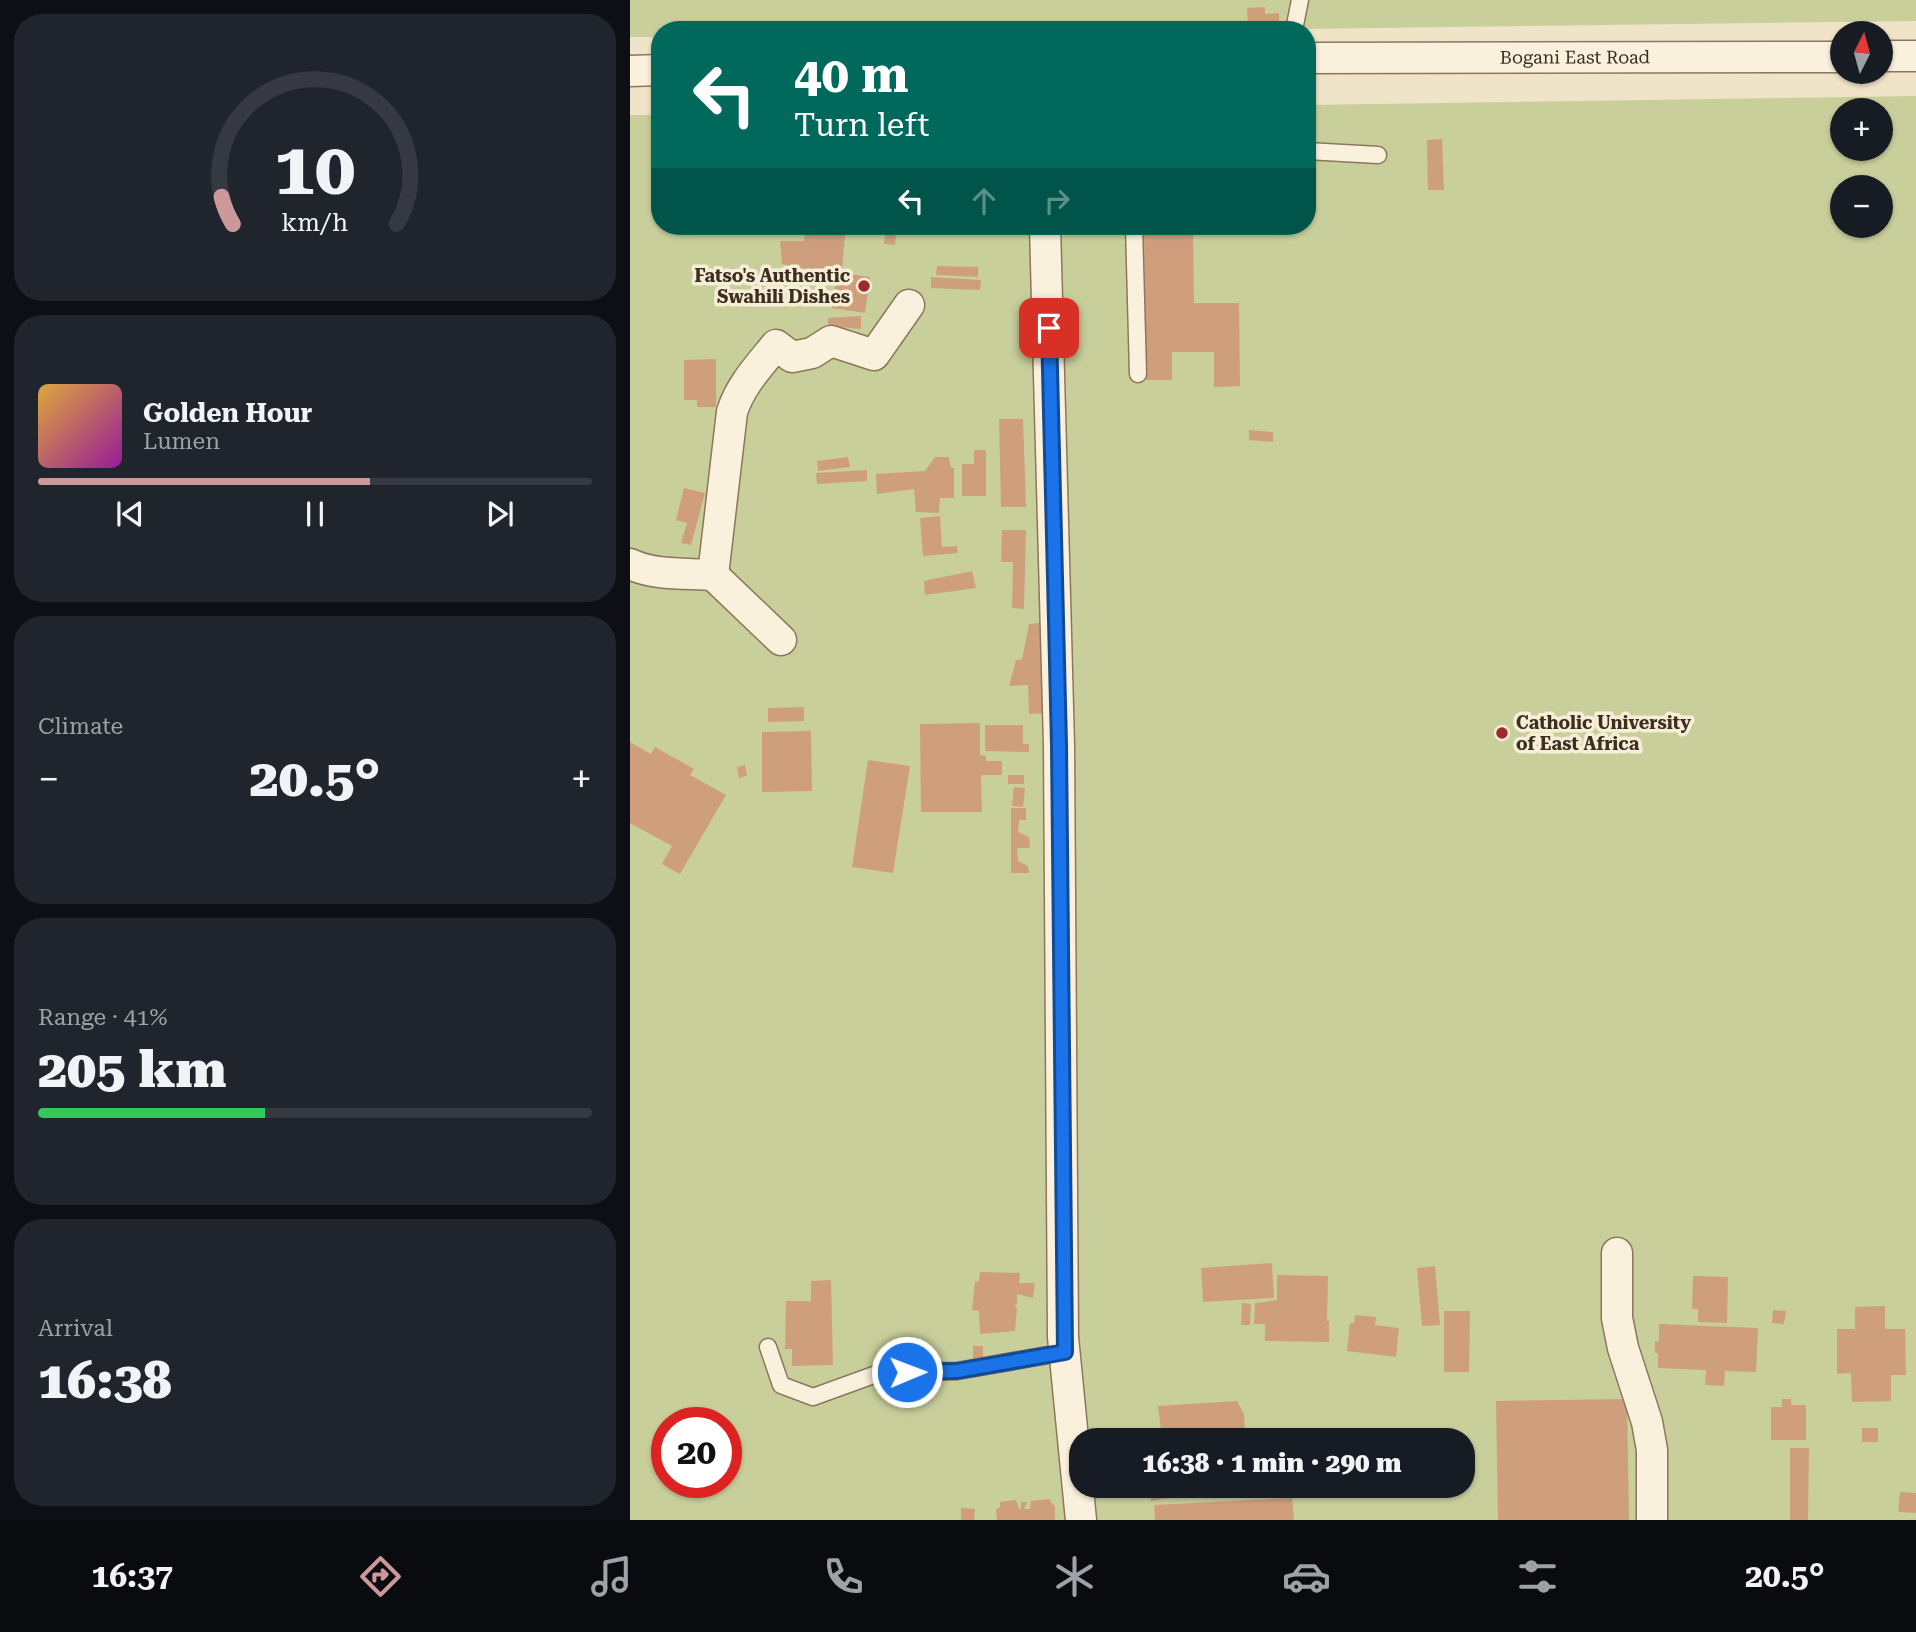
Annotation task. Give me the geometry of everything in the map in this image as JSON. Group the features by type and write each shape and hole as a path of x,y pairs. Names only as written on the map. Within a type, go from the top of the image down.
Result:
{"street":[{"path":"1894,56 1916,55"},
{"name":"Bogani East Road","path":"1316,58 1830,57"},
{"path":"630,71 651,71"},
{"path":"1045,235 1059,745 1065,1352 1081,1520"},
{"path":"713,575 732,412 748,381 776,345 792,357 812,353 831,341 874,355 909,305"},
{"path":"630,564 639,569 713,575 781,639"},
{"path":"1617,1253 1617,1318 1623,1348 1647,1422 1652,1450 1652,1520"}],"lane":[{"path":"1296,21 1300,0"},
{"path":"1316,152 1378,155"},
{"path":"1134,235 1138,374"},
{"path":"768,1347 781,1385 813,1397 882,1372 957,1371 1065,1352"}],"green space":[{"path":"630,0 1916,0 1916,21 1316,29 1316,21 651,21 651,37 630,37"},
{"path":"1916,96 1916,1520 630,1520 630,115 651,115 651,235 1316,235 1316,105"}],"building":[{"path":"1265,7 1265,14 1279,13 1279,21 1248,21 1247,8"},
{"path":"1442,139 1444,190 1428,190 1427,140"},
{"path":"805,235 845,235 842,268 833,274 782,264 780,241 804,241"},
{"path":"885,235 896,235 895,245 884,244"},
{"path":"1144,235 1193,235 1194,303 1239,303 1240,386 1214,387 1214,352 1172,352 1172,380 1146,380"},
{"path":"937,266 978,267 978,277 936,275"},
{"path":"837,272 870,277 865,313 832,308"},
{"path":"931,277 981,280 980,290 931,288"},
{"path":"861,316 861,329 828,326 828,318"},
{"path":"716,359 716,407 697,407 697,400 684,400 684,360"},
{"path":"999,419 1023,419 1026,507 1001,507"},
{"path":"1249,430 1273,432 1273,442 1249,440"},
{"path":"974,450 986,450 986,496 962,496 962,464 974,464"},
{"path":"848,457 850,467 818,471 817,461"},
{"path":"935,457 949,457 951,468 954,468 954,498 940,498 939,513 916,512 914,489 877,494 876,474 925,471"},
{"path":"867,470 867,481 817,484 816,473"},
{"path":"684,488 705,493 691,545 681,543 687,523 676,520"},
{"path":"940,516 942,547 957,546 958,553 923,556 920,518"},
{"path":"1002,530 1026,530 1024,609 1012,608 1013,562 1001,562"},
{"path":"972,571 976,588 925,595 924,581"},
{"path":"1050,622 1048,713 1029,714 1028,685 1009,686 1016,660 1022,659 1029,624"},
{"path":"804,707 804,721 768,722 768,708"},
{"path":"980,723 980,755 986,756 986,761 1002,761 1002,775 981,775 982,812 921,812 920,724"},
{"path":"985,725 1023,725 1023,744 1029,744 1029,752 985,751"},
{"path":"811,731 812,791 762,792 762,732"},
{"path":"630,742 651,754 655,747 694,769 690,775 726,795 680,874 662,864 672,846 630,823"},
{"path":"868,760 910,766 893,873 852,867"},
{"path":"745,765 747,776 739,778 737,767"},
{"path":"1008,775 1024,775 1024,784 1008,784"},
{"path":"1014,787 1025,788 1023,807 1012,806"},
{"path":"1011,808 1026,808 1026,820 1019,820 1018,832 1029,837 1030,848 1017,848 1018,861 1028,866 1029,873 1011,873"},
{"path":"1272,1263 1274,1298 1203,1302 1201,1268"},
{"path":"1435,1266 1440,1325 1422,1326 1417,1268"},
{"path":"980,1272 1020,1273 1019,1283 1035,1283 1033,1298 1017,1294 1017,1304 1014,1306 1017,1308 1015,1331 980,1334 979,1311 972,1310 975,1282 979,1281"},
{"path":"1277,1275 1328,1276 1329,1342 1265,1341 1265,1324 1254,1324 1255,1303 1277,1300"},
{"path":"1693,1276 1728,1277 1727,1323 1698,1322 1698,1309 1692,1309"},
{"path":"831,1280 833,1365 792,1366 792,1349 785,1349 786,1301 811,1301 811,1281"},
{"path":"1242,1303 1251,1304 1250,1325 1241,1325"},
{"path":"1885,1306 1885,1329 1905,1329 1906,1375 1891,1375 1891,1401 1852,1402 1851,1373 1837,1374 1837,1329 1855,1329 1855,1307"},
{"path":"1773,1310 1786,1311 1784,1324 1772,1323"},
{"path":"1444,1311 1470,1311 1469,1372 1444,1372"},
{"path":"1355,1315 1376,1317 1375,1325 1399,1328 1396,1357 1347,1351 1350,1323 1354,1323"},
{"path":"1659,1324 1758,1328 1756,1372 1725,1371 1724,1386 1705,1385 1706,1370 1658,1368 1655,1341 1659,1341"},
{"path":"973,1346 983,1346 983,1361 973,1361"},
{"path":"1627,1399 1629,1520 1498,1520 1496,1401"},
{"path":"1782,1399 1791,1399 1791,1405 1806,1405 1806,1440 1771,1440 1771,1407 1782,1407"},
{"path":"1237,1401 1244,1414 1245,1428 1161,1428 1158,1406"},
{"path":"1862,1428 1878,1428 1878,1442 1862,1442"},
{"path":"1790,1448 1809,1448 1808,1520 1790,1520"},
{"path":"1900,1492 1916,1493 1916,1513 1898,1512"},
{"path":"1292,1498 1294,1520 1155,1520 1154,1505"},
{"path":"1049,1499 1055,1507 1055,1520 997,1520 996,1509 1000,1508 1000,1502 1016,1500 1021,1509 1021,1502 1027,1502 1024,1509 1030,1509 1031,1501"},
{"path":"961,1508 975,1509 974,1520 961,1520"}],"place":[{"name":"Fatso's Authentic Swahili Dishes","path":"864,286"},
{"name":"Catholic University of East Africa","path":"1502,733"}],"route":[{"path":"907,1372 957,1371 1065,1352 1059,745 1049,328"}]}
